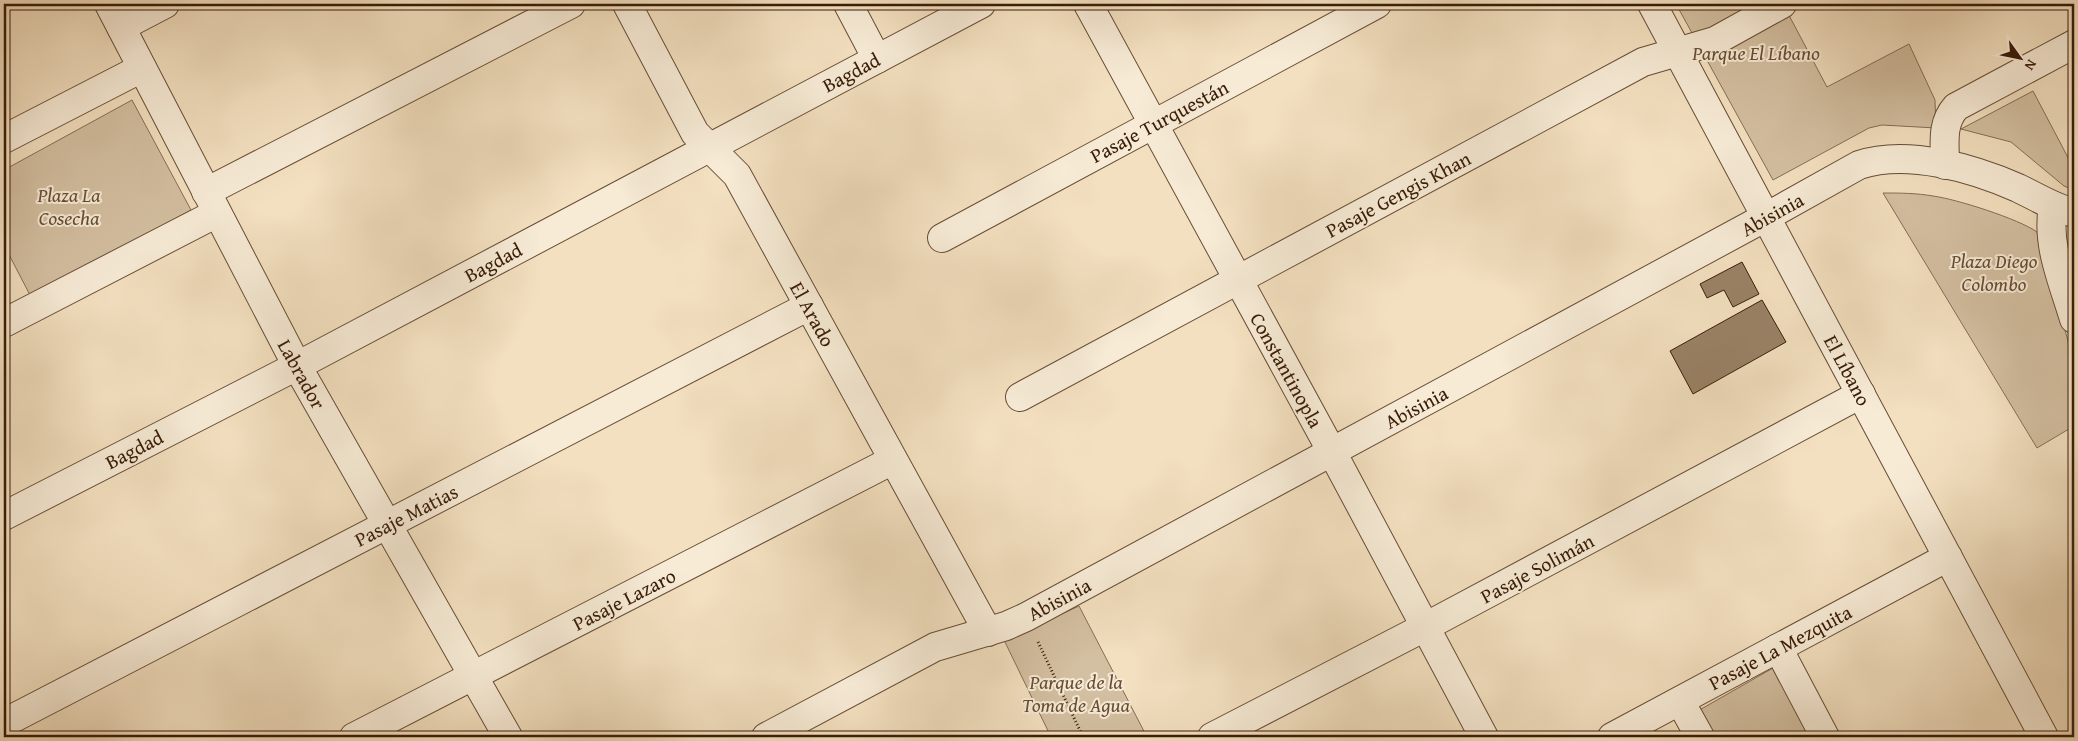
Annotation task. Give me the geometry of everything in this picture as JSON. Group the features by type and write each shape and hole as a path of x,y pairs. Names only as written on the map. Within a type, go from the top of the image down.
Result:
{"street":[{"path":"115,15 165,4"},
{"path":"4,323 212,202 570,4"},
{"name":"El Arado","path":"627,4 695,134 737,176 988,632"},
{"path":"848,4 877,59"},
{"name":"Bagdad","path":"4,516 297,366 981,4"},
{"name":"Constantinopla","path":"1088,4 1332,452 1484,737"},
{"name":"Pasaje Turquestán","path":"942,238 1377,4"},
{"name":"El Líbano","path":"1652,4 2044,737"},
{"name":"Pasaje Gengis Khan","path":"1020,398 1643,62 1714,41 1782,4"},
{"name":"Labrador","path":"115,15 297,366 508,737"},
{"path":"1945,165 1944,129 1946,121 1956,107 2074,44"},
{"path":"4,139 142,68"},
{"name":"Abisinia","path":"766,737 935,647 988,632 1026,617 1766,218 1846,172 1872,161 1894,158 1945,165 1982,174 2064,209"},
{"path":"2064,209 2050,223 2052,245 2074,319"},
{"name":"Pasaje Matias","path":"4,723 809,306"},
{"name":"Pasaje Solimán","path":"1212,737 1425,628 1861,394"},
{"name":"Pasaje Lazaro","path":"354,737 893,460"},
{"name":"Pasaje La Mezquita","path":"1612,737 1948,557"},
{"path":"1778,648 1825,737"},
{"path":"1680,701 1700,737"}],"path":[{"path":"1026,617 1083,737"}],"green space":[{"name":"Parque El Líbano","path":"1676,4 1783,4 1827,87 1909,44 1935,100 1936,128 1882,125 1869,128 1773,180"},
{"path":"2033,91 2074,169 2074,190 2064,186 2011,142 1961,129"},
{"name":"Plaza La Cosecha","path":"132,100 191,210 31,297 4,245 4,170"},
{"name":"Plaza Diego Colombo","path":"1883,193 1920,194 1956,201 2016,221 2037,232 2074,362 2074,426 2037,448"},
{"name":"Parque de la Toma de Agua","path":"1079,606 1147,737 1051,737 1004,640"},
{"path":"1773,668 1812,737 1710,737 1696,712"}],"building":[{"path":"1742,262 1759,294 1733,307 1724,290 1707,298 1700,284"},
{"path":"1762,300 1786,342 1693,394 1670,351"}]}
